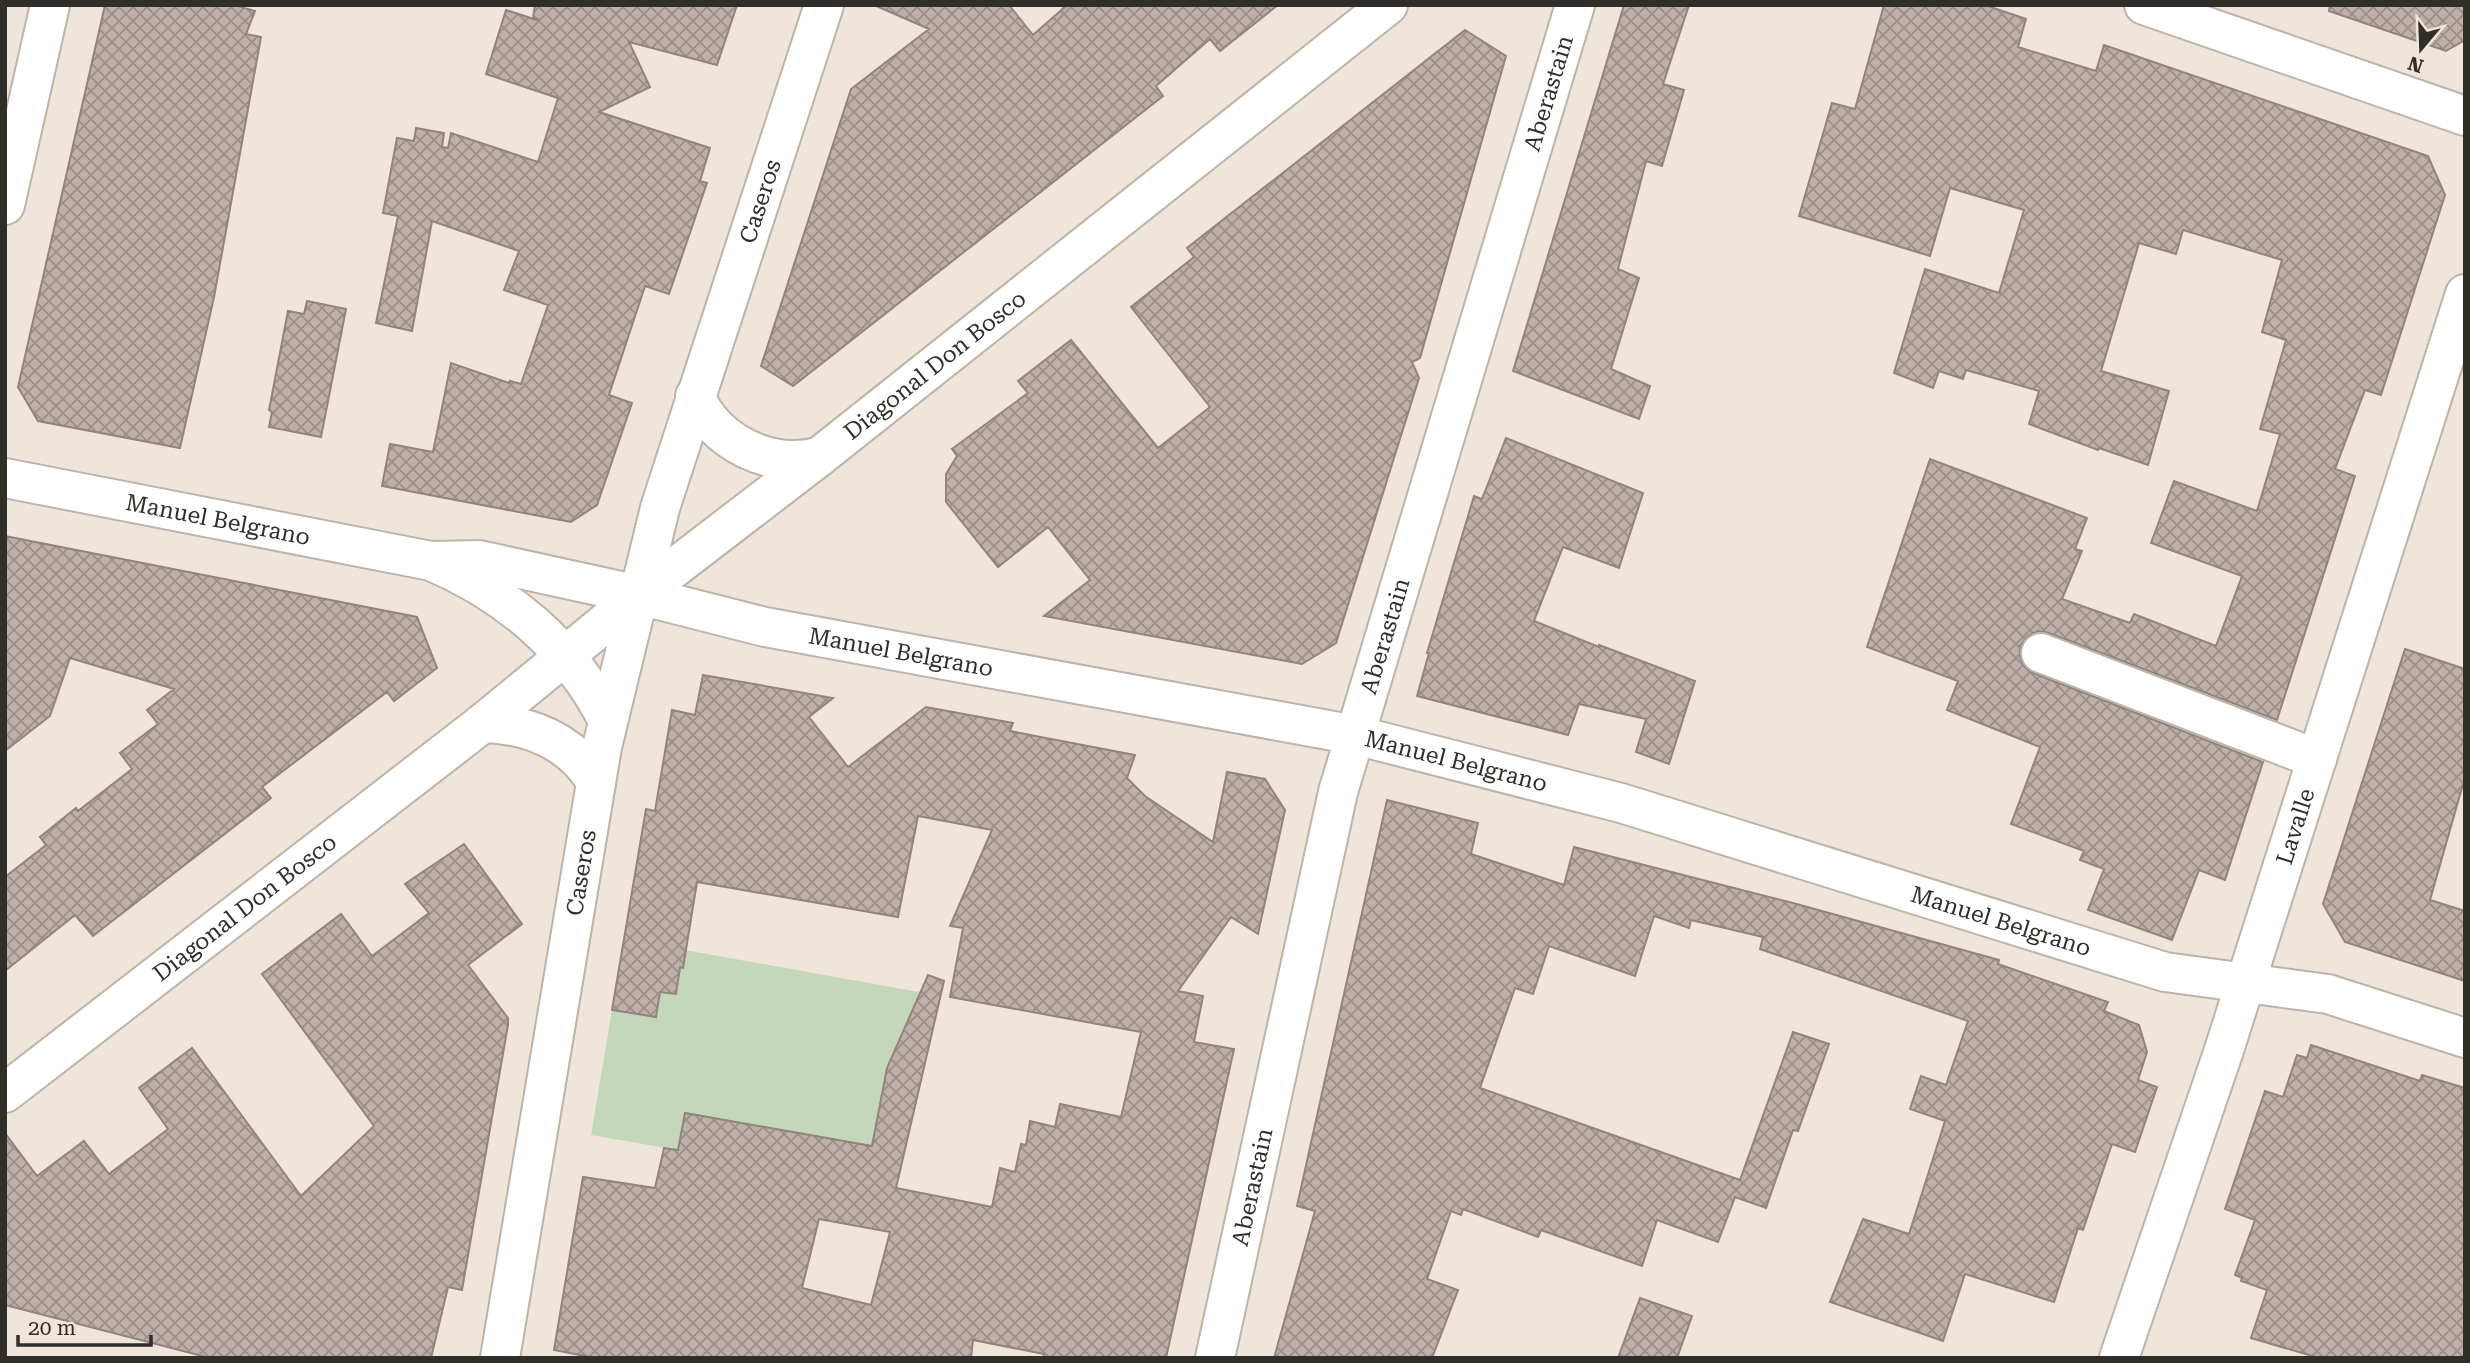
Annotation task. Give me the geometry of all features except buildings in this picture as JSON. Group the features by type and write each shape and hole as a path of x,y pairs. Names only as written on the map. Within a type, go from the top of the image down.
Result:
{"street":[{"path":"5,205 50,5"},
{"name":"Caseros","path":"500,1358 608,721 660,508 824,5"},
{"name":"Diagonal Don Bosco","path":"5,1093 483,723 639,595 819,457 1388,5"},
{"name":"Aberastain","path":"1215,1358 1338,792 1575,5"},
{"path":"2144,5 2465,116"},
{"name":"Lavalle","path":"2119,1358 2246,982 2465,294"},
{"path":"695,396 713,423 728,438 746,449 785,460 819,457"},
{"name":"Manuel Belgrano","path":"5,478 431,561 479,560 639,595 765,627 1355,735 1621,803 2165,972 2328,994 2465,1038"},
{"name":"Manuel Belgrano","path":"431,561 458,573 500,598 539,628 565,656 600,705 608,721"},
{"path":"2041,653 2316,759"},
{"path":"483,723 519,726 553,740 569,750 596,782"}],"green space":[{"path":"624,939 941,996 897,1188 591,1135"}]}
